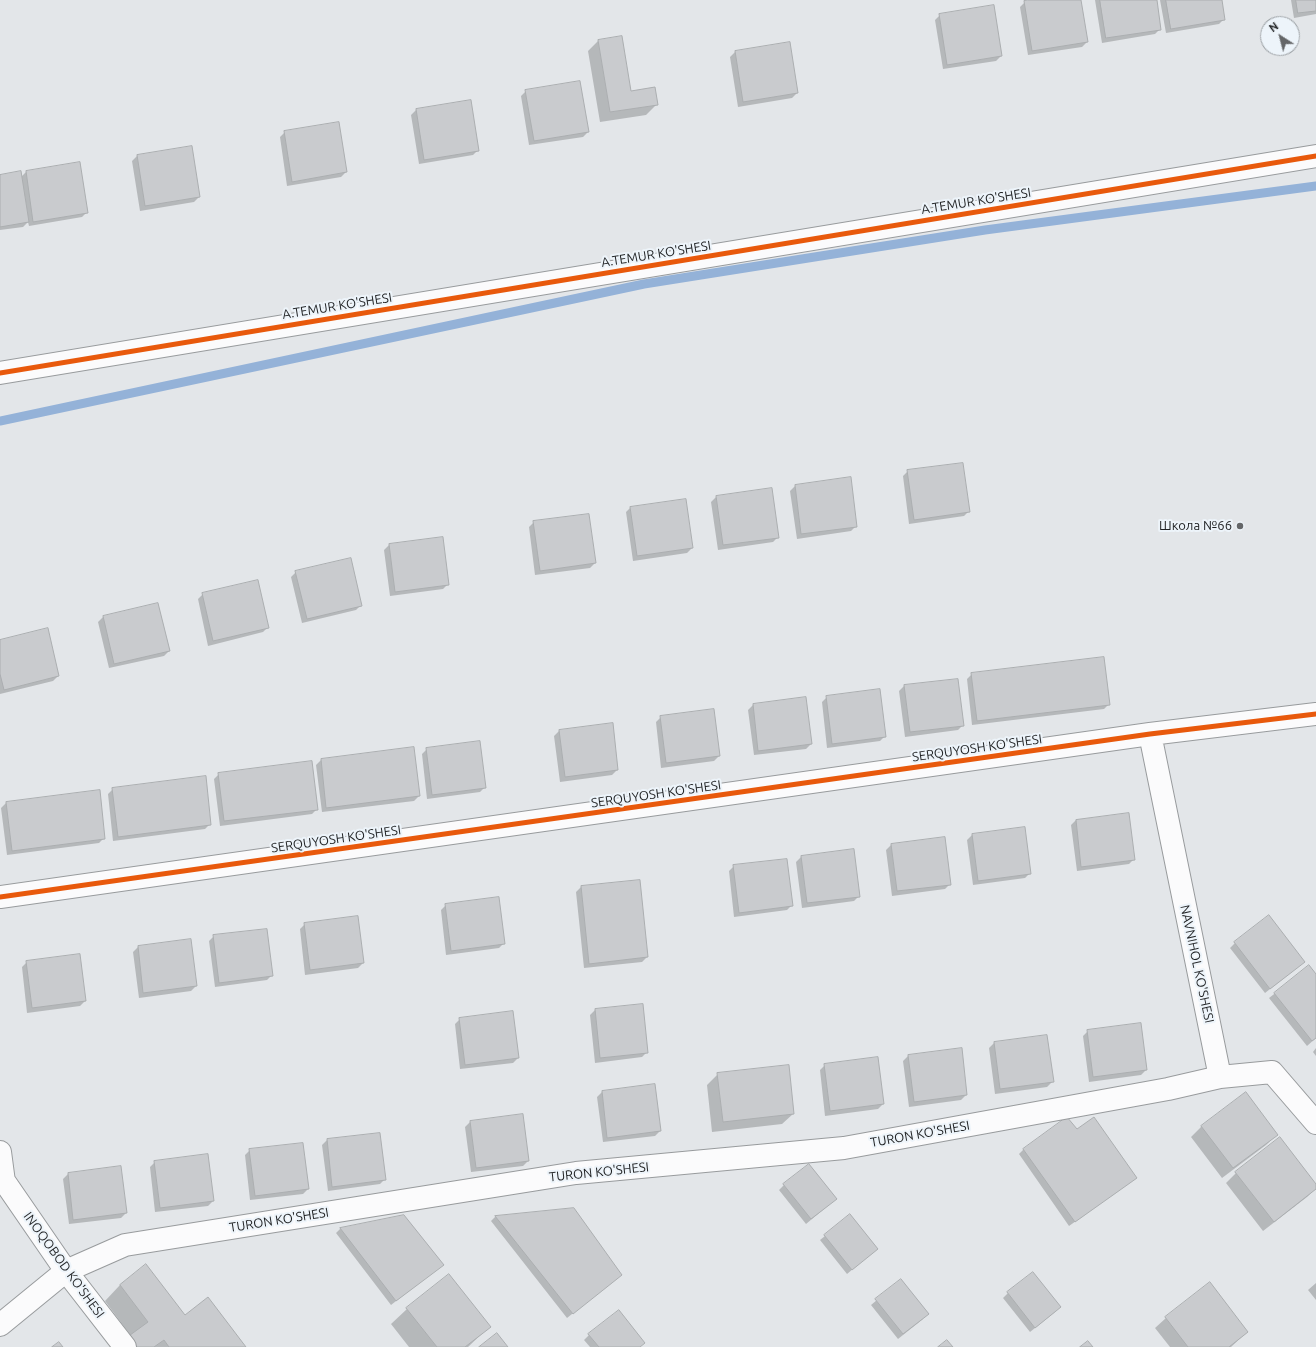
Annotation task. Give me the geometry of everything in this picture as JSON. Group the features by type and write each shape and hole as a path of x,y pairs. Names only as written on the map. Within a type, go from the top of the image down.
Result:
{"street":[{"name":"A.TEMUR KO'SHESI","path":"0,373 1316,156"},
{"name":"SERQUYOSH KO'SHESI","path":"0,897 1150,734 1316,714"},
{"name":"NAVNIHOL KO'SHESI","path":"1150,734 1220,1076"},
{"path":"1220,1076 1272,1072 1316,1123"},
{"name":"TURON KO'SHESI","path":"0,1325 66,1271 125,1245 576,1173 844,1148 1168,1089 1220,1076"},
{"path":"0,1152 2,1179"},
{"name":"INOQOBOD KO'SHESI","path":"2,1179 66,1271 125,1347"}],"building":[{"path":"1081,0 1088,42 1032,51 1024,1"},
{"path":"1100,0 1157,0 1161,30 1106,38"},
{"path":"1166,0 1222,0 1225,20 1171,29"},
{"path":"1296,0 1316,0 1316,11 1298,13"},
{"path":"994,5 1002,56 947,65 939,14"},
{"path":"622,36 631,91 655,87 658,105 610,112 598,40"},
{"path":"790,42 798,93 743,102 735,51"},
{"path":"580,81 589,132 534,141 525,90"},
{"path":"471,100 479,151 424,160 416,109"},
{"path":"339,122 347,172 292,182 284,131"},
{"path":"192,146 200,197 145,206 137,155"},
{"path":"80,162 88,213 33,222 26,171"},
{"path":"21,171 29,222 0,227 0,175"},
{"path":"963,463 970,512 914,520 907,470"},
{"path":"851,477 857,527 801,534 795,485"},
{"path":"772,488 779,538 723,545 716,496"},
{"path":"686,499 693,548 637,556 630,507"},
{"path":"589,514 596,563 540,571 533,521"},
{"path":"443,537 449,585 395,592 389,544"},
{"path":"351,558 362,606 307,619 295,571"},
{"path":"258,580 269,628 213,641 202,593"},
{"path":"158,603 170,651 114,664 103,616"},
{"path":"48,628 59,676 4,690 0,674 0,640"},
{"path":"1104,657 1110,705 977,721 971,673"},
{"path":"958,679 964,726 910,732 904,685"},
{"path":"880,689 886,737 832,744 826,696"},
{"path":"806,697 812,744 758,751 753,704"},
{"path":"714,709 720,756 666,763 660,716"},
{"path":"613,723 618,770 565,777 559,730"},
{"path":"480,741 486,788 432,795 426,748"},
{"path":"414,747 420,796 326,808 321,759"},
{"path":"312,761 318,810 224,821 218,773"},
{"path":"206,776 211,825 118,837 112,788"},
{"path":"100,790 105,839 12,851 6,802"},
{"path":"1129,813 1135,860 1081,867 1076,820"},
{"path":"1025,827 1031,874 978,881 972,834"},
{"path":"945,837 951,885 897,891 891,844"},
{"path":"854,849 860,897 807,903 801,856"},
{"path":"787,859 793,906 739,913 733,865"},
{"path":"640,880 648,957 589,964 581,886"},
{"path":"499,897 505,944 451,951 445,904"},
{"path":"1269,915 1305,962 1270,989 1234,942"},
{"path":"358,916 364,963 310,970 304,923"},
{"path":"267,929 273,976 219,983 213,935"},
{"path":"191,939 197,986 143,993 138,946"},
{"path":"80,954 86,1001 32,1008 26,961"},
{"path":"1309,965 1316,974 1316,1038 1312,1041 1274,993"},
{"path":"643,1004 648,1053 600,1058 595,1009"},
{"path":"513,1011 519,1058 465,1065 459,1018"},
{"path":"1141,1023 1147,1070 1093,1077 1087,1030"},
{"path":"1047,1035 1054,1082 1000,1089 994,1042"},
{"path":"962,1048 967,1095 914,1102 908,1055"},
{"path":"878,1057 884,1104 830,1111 824,1064"},
{"path":"789,1065 794,1114 723,1122 717,1073"},
{"path":"655,1084 661,1131 607,1138 602,1091"},
{"path":"1246,1092 1278,1135 1233,1168 1201,1126"},
{"path":"523,1114 529,1161 476,1168 470,1121"},
{"path":"1067,1117 1077,1129 1094,1117 1137,1178 1075,1222 1023,1149"},
{"path":"380,1133 386,1180 332,1187 327,1139"},
{"path":"1280,1137 1316,1184 1316,1189 1274,1222 1235,1172"},
{"path":"303,1143 309,1189 255,1196 249,1149"},
{"path":"208,1154 214,1201 160,1208 154,1161"},
{"path":"809,1164 837,1199 811,1219 783,1184"},
{"path":"121,1166 127,1213 73,1220 68,1173"},
{"path":"574,1208 622,1275 573,1314 495,1216"},
{"path":"850,1214 878,1249 852,1270 824,1235"},
{"path":"404,1215 444,1265 396,1301 340,1228"},
{"path":"146,1264 185,1315 208,1297 246,1347 169,1347 164,1340 154,1347 133,1347 126,1338 148,1322 120,1285"},
{"path":"1033,1272 1061,1307 1035,1328 1007,1292"},
{"path":"449,1274 491,1327 465,1347 437,1347 406,1308"},
{"path":"901,1279 929,1314 903,1334 875,1299"},
{"path":"1210,1282 1248,1332 1229,1347 1188,1347 1165,1317"},
{"path":"619,1310 645,1343 640,1347 599,1347 588,1334"},
{"path":"497,1333 508,1347 479,1347"},
{"path":"947,1340 953,1347 938,1347"},
{"path":"1088,1341 1093,1347 1080,1347"},
{"path":"59,1342 63,1347 52,1347"}],"waterway":[{"path":"0,421 644,284 985,230 1316,186"}],"cycle path":[{"path":"0,373 1316,156"},
{"path":"0,897 1150,734 1316,714"}],"place":[{"name":"Школа №66","path":"1240,526"}]}
